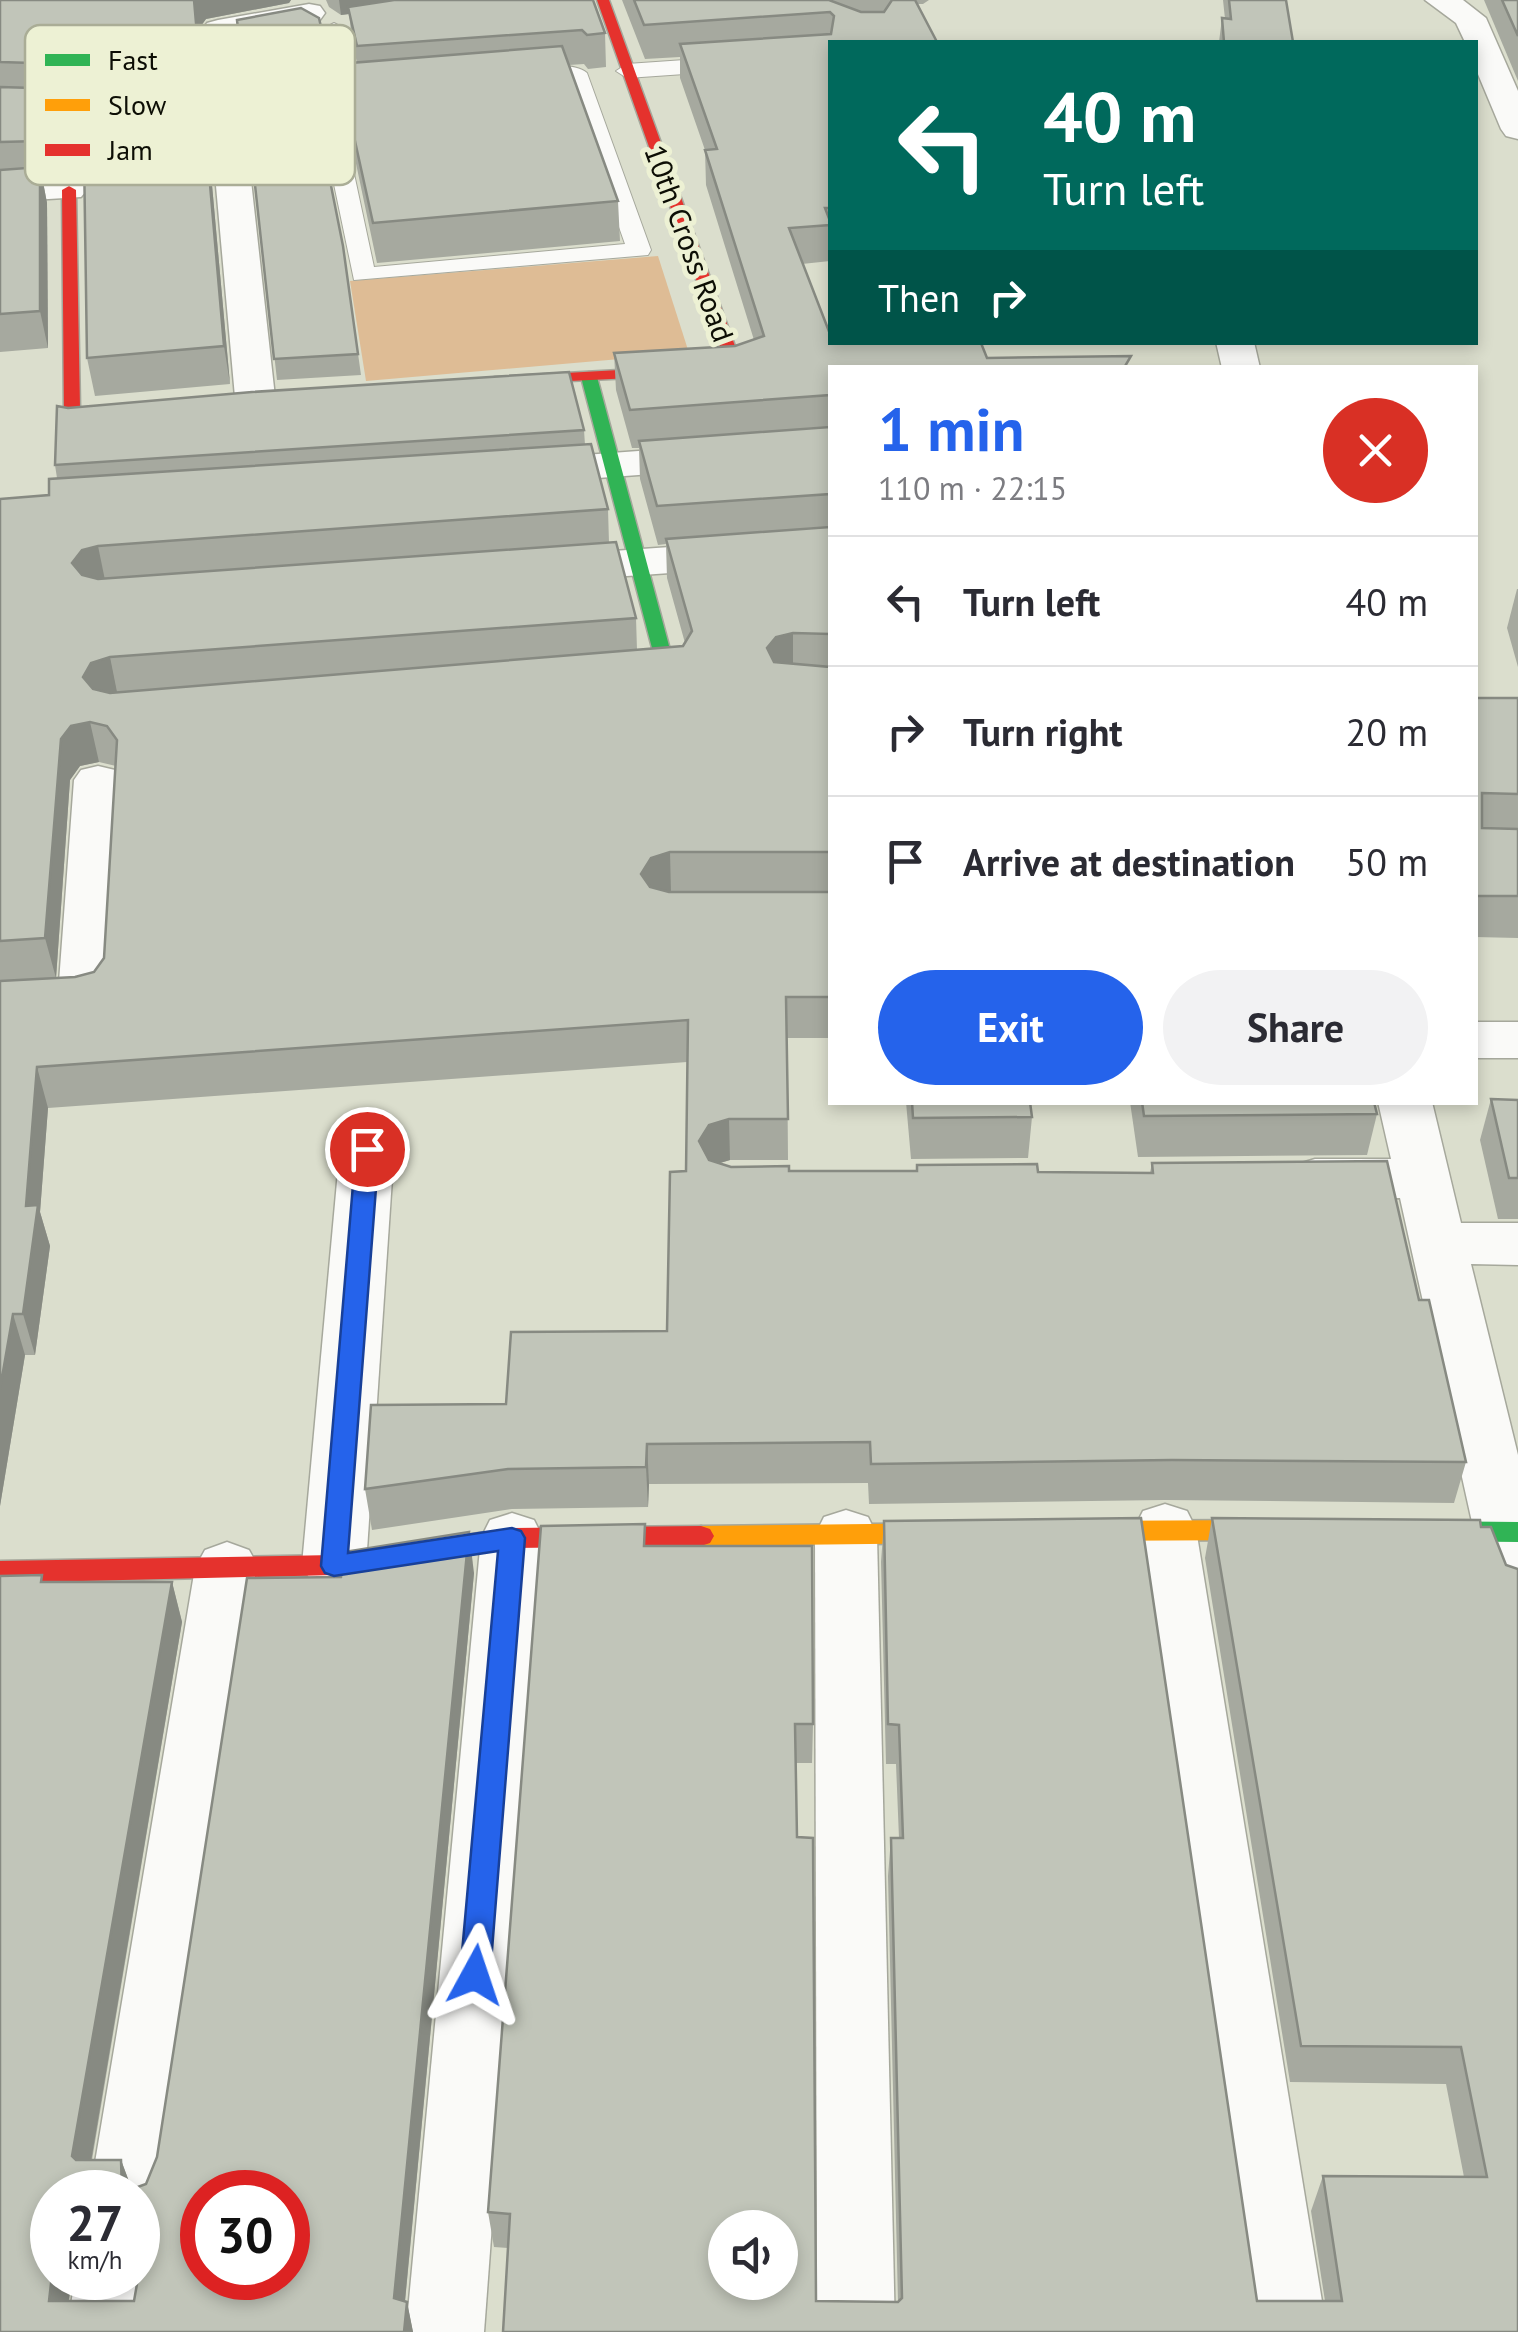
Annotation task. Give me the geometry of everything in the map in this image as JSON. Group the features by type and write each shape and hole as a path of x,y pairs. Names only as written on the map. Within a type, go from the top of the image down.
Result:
{"street":[{"name":"10th Cross Road","path":"471,384 735,368 603,0"},
{"path":"1441,0 1470,18 1518,127 1478,125"},
{"path":"249,25 317,14 372,24"},
{"path":"68,185 72,414 163,406"},
{"path":"234,185 255,397"},
{"path":"0,191 69,190"},
{"path":"588,678 666,672 589,376"},
{"path":"520,472 828,449"},
{"path":"542,570 828,549"},
{"path":"0,1003 84,997 98,780"},
{"path":"1478,1040 1518,1040"},
{"path":"1392,1531 1514,1550 1406,1105"},
{"path":"334,1566 367,1149"},
{"path":"1264,1180 1422,1178"},
{"path":"1438,1242 1518,1244"},
{"path":"1165,1529 1288,2332"},
{"path":"1045,1532 1316,1530"},
{"path":"0,1572 334,1566 512,1538 985,1532"},
{"path":"846,1535 856,2332"},
{"path":"444,2332 512,1538"},
{"path":"131,2170 227,1568"},
{"path":"106,2332 111,2300"}],"lane":[{"path":"626,71 828,57"},
{"path":"345,185 363,275 639,250 576,73 500,79"}],"shaded area":[{"path":"658,256 689,353 366,381 350,281"}],"building":[{"path":"0,0 194,0 196,25 25,25 25,63 0,62"},
{"path":"394,0 593,0 605,33 587,35 582,30 357,46 348,7"},
{"path":"634,0 829,0 861,12 884,12 892,0 915,0 936,40 828,40 825,208 828,225 789,228 828,329 828,345 982,345 987,358 1131,356 1126,365 828,365 828,395 630,410 614,353 735,346 764,336 705,150 717,149 680,44 831,34 834,16 830,12 644,25"},
{"path":"1229,0 1286,0 1293,40 1224,40 1222,18 1231,19"},
{"path":"1502,0 1518,0 1518,36"},
{"path":"301,8 319,18 321,25 238,25 237,20"},
{"path":"562,46 618,201 373,223 355,141 355,63"},
{"path":"0,87 25,88 25,141 0,142"},
{"path":"25,168 25,185 40,185 40,311 0,314 0,170"},
{"path":"84,185 210,185 224,346 87,358"},
{"path":"255,185 331,185 358,354 274,359"},
{"path":"569,372 584,430 55,465 57,406"},
{"path":"828,427 828,494 657,506 639,441"},
{"path":"591,444 608,509 98,546 82,550 72,563 82,575 98,579 616,542 636,618 110,657 91,663 83,677 93,689 110,693 683,646 692,631 666,539 828,527 828,634 793,633 776,637 767,648 774,662 828,667 828,852 670,852 651,858 641,874 650,887 669,892 828,892 828,997 786,997 788,1119 729,1119 709,1125 699,1141 709,1160 731,1167 789,1166 789,1171 917,1171 917,1165 1037,1164 1038,1172 1153,1173 1152,1163 1387,1161 1419,1300 1429,1300 1466,1462 871,1464 870,1442 647,1444 646,1467 508,1469 365,1489 371,1405 506,1404 511,1332 667,1331 670,1172 686,1171 688,1020 37,1067 26,1206 38,1205 23,1314 13,1314 0,1389 0,981 75,977 94,972 104,958 117,740 107,726 90,722 71,726 61,739 45,938 0,941 0,499 49,495 49,479"},
{"path":"1478,698 1518,698 1518,794 1482,793 1482,828 1518,829 1518,896 1478,896"},
{"path":"1491,1099 1518,1100 1518,1178 1509,1178"},
{"path":"912,1105 1030,1105 1032,1117 913,1118"},
{"path":"1142,1105 1375,1105 1377,1114 1144,1116"},
{"path":"1141,1518 1257,2301 1342,2301 1323,2176 1487,2177 1461,2047 1301,2046 1212,1518 1480,1520 1481,1527 1491,1527 1506,1565 1518,1569 1518,2332 503,2332 510,2214 488,2212 541,1526 645,1524 644,1546 812,1546 813,1724 795,1724 797,1837 813,1838 816,2301 898,2302 902,2298 891,1838 903,1838 899,1725 888,1724 884,1521"},
{"path":"469,1532 394,2298 407,2302 404,2332 0,2332 0,1576 42,1575 41,1582 172,1582 72,2156 76,2160 121,2160 121,2170 30,2170 30,2300 49,2301 160,2300 160,2170 152,2170 157,2157 247,1578 341,1577 344,1552"}],"traffic: fast":[{"path":"589,377 667,672 615,676"},
{"path":"1421,1531 1518,1532"}],"traffic: slow":[{"path":"1066,1531 1285,1530"},
{"path":"701,1536 955,1533"}],"traffic: jam":[{"path":"495,382 735,368 603,0"},
{"path":"69,190 72,414 140,408"},
{"path":"0,1572 334,1565 512,1538 701,1536"}],"route":[{"path":"367,1149 334,1566 512,1538 475,1975"}]}
